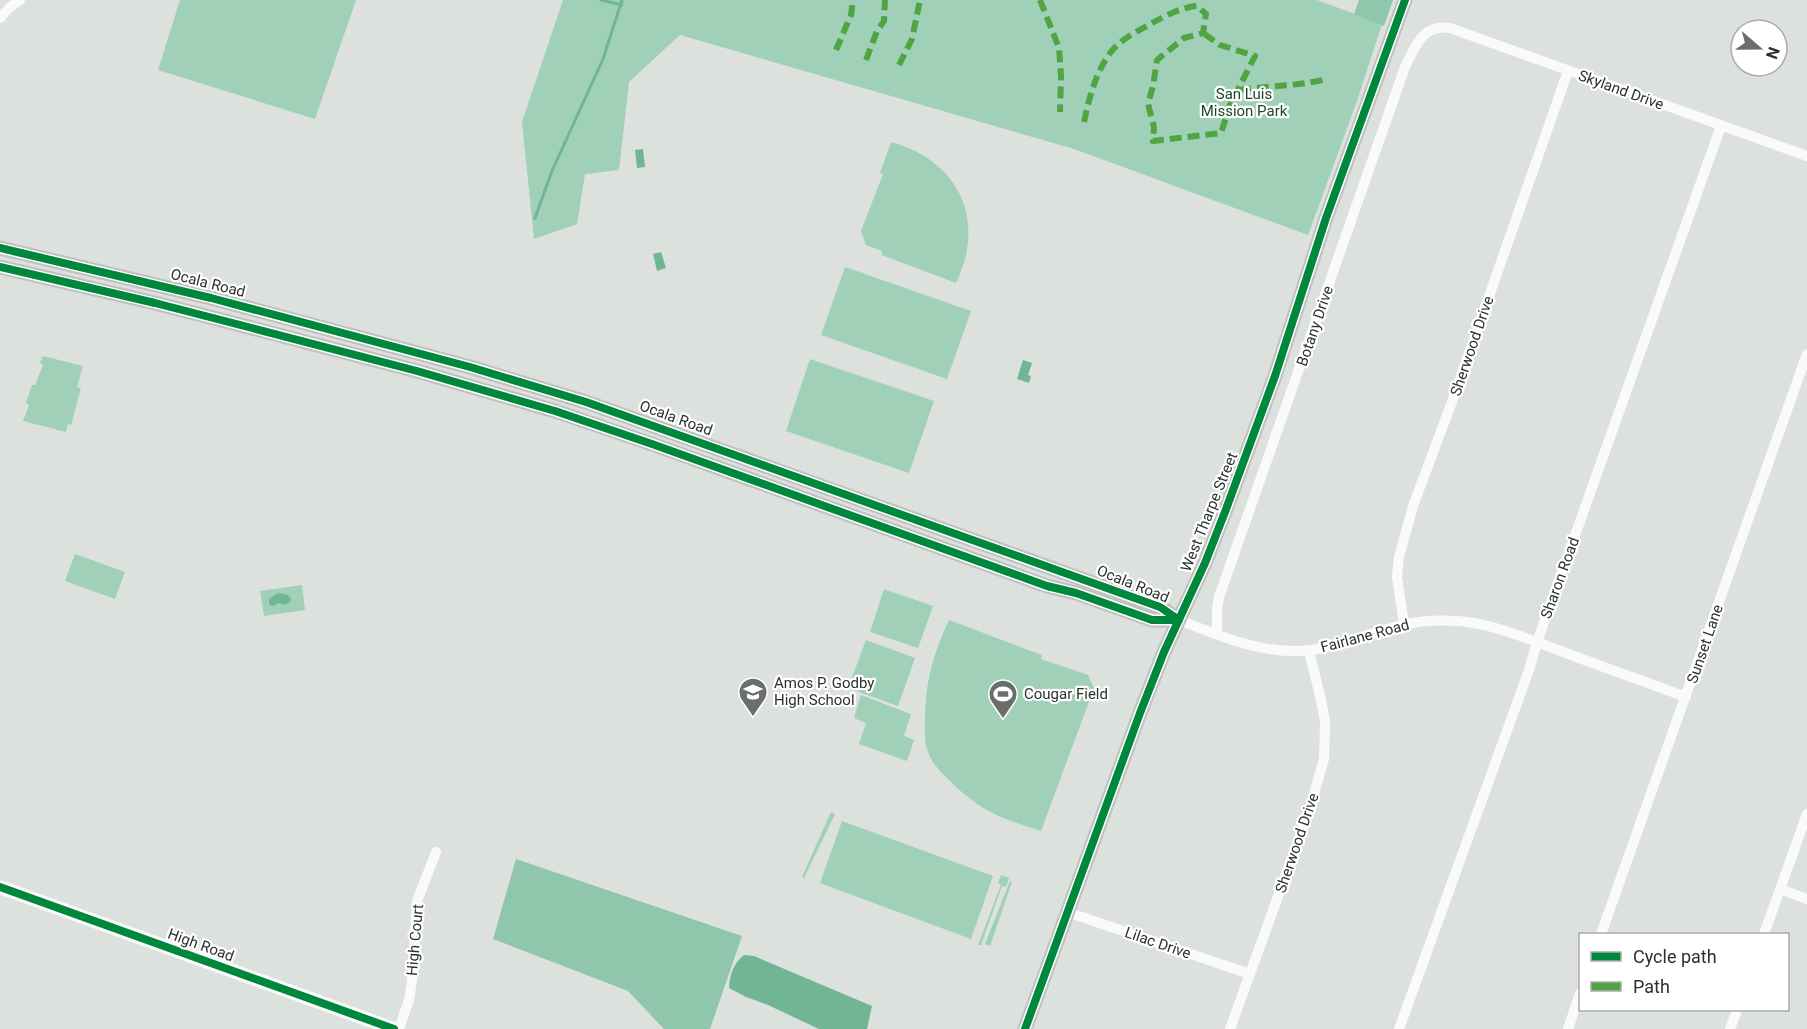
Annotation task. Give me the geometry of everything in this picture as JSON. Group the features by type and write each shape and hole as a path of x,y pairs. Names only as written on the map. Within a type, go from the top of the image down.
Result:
{"main road":[{"name":"West Tharpe Street","path":"1025,1029 1140,713 1226,512 1275,376 1326,218 1405,0"},
{"name":"Ocala Road","path":"0,248 238,305 526,383 659,426 1160,607 1179,620"},
{"name":"Ocala Road","path":"0,267 232,322 512,398 652,444 1152,620 1179,620"},
{"path":"232,322 238,305"},
{"path":"385,363 389,345"},
{"path":"401,367 406,350"},
{"path":"512,398 526,383"},
{"path":"652,444 659,426"},
{"path":"675,452 681,434"},
{"path":"982,562 988,545"}],"street":[{"path":"0,18 20,0"},
{"name":"Skyland Drive","path":"1434,27 1450,28 1807,156"},
{"name":"Botany Drive","path":"1217,634 1219,597 1405,67 1420,39 1434,27"},
{"name":"Sherwood Drive","path":"1404,624 1397,577 1407,524 1568,71"},
{"name":"Sharon Road","path":"1399,1029 1529,670 1721,126"},
{"name":"Sunset Lane","path":"1601,933 1807,354"},
{"name":"Fairlane Road","path":"1179,620 1240,643 1279,650 1309,651 1404,624 1431,620 1461,621 1480,624 1537,642 1686,697"},
{"name":"Sherwood Drive","path":"1230,1029 1309,811 1324,759 1325,721 1309,651"},
{"path":"1764,933 1807,814"},
{"name":"High Court","path":"399,1029 409,1000 412,981 417,901 436,852"},
{"name":"High Road","path":"0,887 394,1029"},
{"path":"1780,889 1807,899"},
{"name":"Lilac Drive","path":"1067,912 1250,974"},
{"path":"1568,1029 1579,999"},
{"path":"1733,1028 1737,1011"}],"green space":[{"path":"180,0 356,0 315,119 158,70"},
{"name":"San Luis Mission Park","path":"563,0 1317,0 1382,24 1356,104 1308,235 1074,149 680,35 629,82 619,170 585,174 577,224 534,239 522,122"},
{"path":"891,142 914,151 934,163 949,178 960,195 967,215 968,237 965,259 956,283 882,255 882,251 866,245 861,231 883,174 880,173"},
{"path":"845,267 971,311 947,379 821,335"},
{"path":"43,356 83,366 77,387 81,388 71,425 68,424 66,432 23,421 29,405 26,403 32,385 35,385 43,365 40,363"},
{"path":"810,359 934,401 909,473 786,431"},
{"path":"75,554 125,572 115,599 65,581"},
{"path":"302,585 305,610 264,616 260,591"},
{"path":"884,589 933,606 918,648 870,632"},
{"name":"Cougar Field","path":"949,620 1042,655 1041,659 1088,675 1094,688 1041,831 1003,818 971,800 950,781 930,756 925,737 926,694 934,657"},
{"path":"866,640 915,658 898,706 848,688"},
{"path":"861,695 911,714 904,736 914,740 907,761 859,744 866,723 854,718"},
{"path":"831,812 835,814 804,878 802,877"},
{"path":"842,821 993,876 971,939 820,883"},
{"path":"1001,875 1009,878 1006,887 1002,886 981,945 978,945 1001,885 998,883"},
{"path":"1010,881 1012,882 990,946 985,944"}],"shaded area":[{"path":"1359,0 1393,0 1384,26 1354,14"},
{"path":"643,149 645,167 637,168 635,150"},
{"path":"661,252 666,268 657,271 653,254"},
{"path":"1023,360 1032,363 1028,375 1031,376 1029,383 1017,379"},
{"path":"278,593 288,595 290,602 285,605 269,604 269,599"},
{"path":"516,859 742,936 710,1029 664,1029 628,991 493,939"},
{"path":"744,955 754,956 872,1006 867,1029 819,1029 729,988 733,970"}],"waterway":[{"path":"601,0 622,5"},
{"path":"535,218 552,171 603,59 622,0"}],"marked path":[{"path":"836,50 851,15 853,0"},
{"path":"866,60 877,31 884,21 885,0"},
{"path":"899,65 912,39 920,0"},
{"path":"1040,0 1059,48 1060,112"},
{"path":"1084,122 1099,71 1112,50 1135,32 1180,10 1197,6 1206,14 1203,33 1184,38 1157,60 1148,104 1154,127 1153,141 1221,133 1230,105 1255,56 1220,45 1203,33"},
{"path":"1239,90 1323,80"}],"cycle path":[{"path":"1025,1029 1140,713 1225,512 1275,376 1326,218 1405,0"},
{"path":"0,248 211,298 470,367 586,402 1160,607 1179,620"},
{"path":"0,267 252,328 417,371 555,411 1047,586 1076,593 1152,620 1179,620"},
{"path":"0,887 394,1029"}],"place":[{"name":"Amos P. Godby High School","path":"753,718"},
{"name":"Cougar Field","path":"1003,720"}]}
